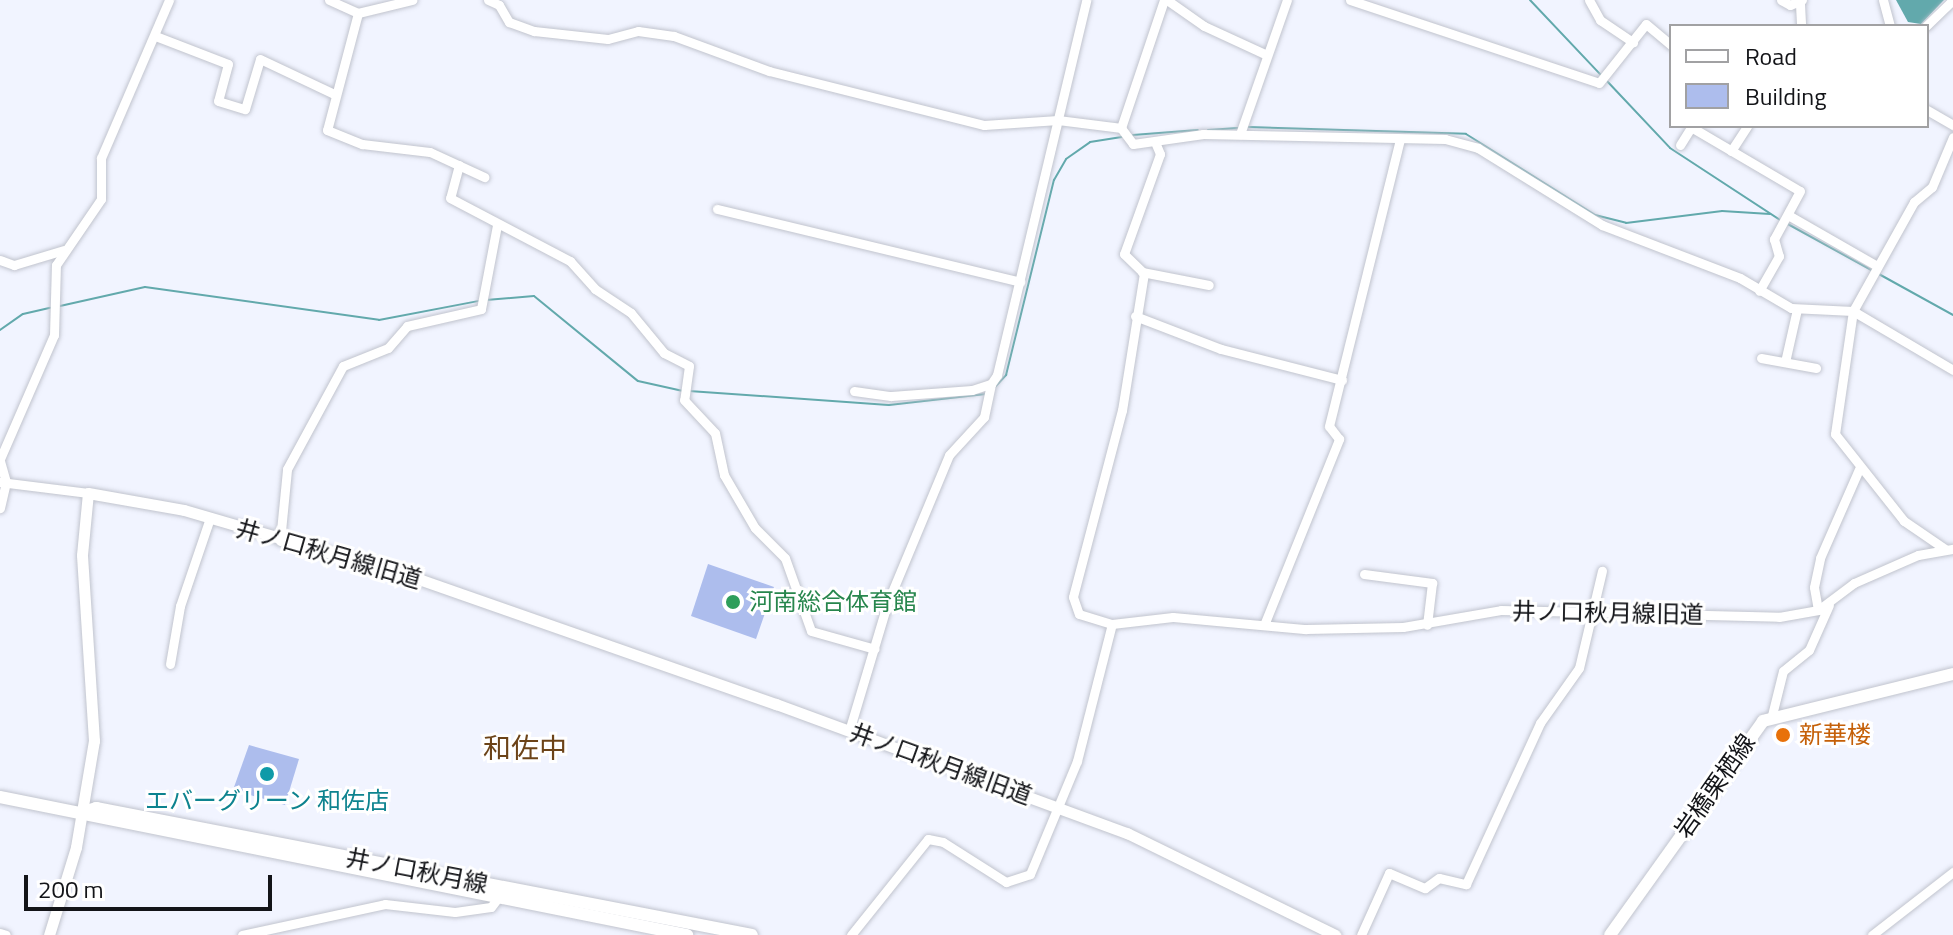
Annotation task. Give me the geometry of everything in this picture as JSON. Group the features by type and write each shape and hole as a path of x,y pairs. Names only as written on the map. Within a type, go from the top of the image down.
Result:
{"main road":[{"name":"岩橋栗栖線","path":"1610,935 1752,732 1772,715 1953,674"},
{"name":"井ノ口秋月線","path":"0,797 83,812 94,819 752,935"},
{"name":"井ノ口秋月線","path":"500,893 687,935"}],"street":[{"path":"0,508 3,482 0,460 51,343 54,314 51,294 64,250 101,199 101,158 158,37 169,0"},
{"path":"329,0 358,13 412,0"},
{"path":"488,0 499,5 509,22 534,31 608,39 638,31 674,36 769,71 984,125 1058,120 1122,130 1133,144 1240,134 1445,139 1478,148 1602,225 1797,309 1853,311 1953,370"},
{"path":"849,731 875,649 949,455 984,417 1020,282 1086,0"},
{"path":"1122,130 1166,0 1204,26 1267,55"},
{"path":"1240,134 1287,0"},
{"path":"1350,0 1599,83 1646,24 1669,43"},
{"path":"1589,0 1600,20 1633,42"},
{"path":"1781,0 1801,2 1801,24"},
{"path":"1883,0 1894,24"},
{"path":"1928,24 1953,0"},
{"path":"358,13 327,130 362,144 402,145 484,177"},
{"path":"158,37 228,64 218,101 245,109 260,59 336,95"},
{"path":"1929,111 1953,125"},
{"path":"1680,145 1691,128"},
{"path":"1694,128 1800,191 1774,239 1779,256 1759,291"},
{"path":"1731,151 1746,128"},
{"path":"1949,549 1904,521 1859,469 1835,434 1853,311 1914,202 1932,187 1953,137"},
{"path":"1264,625 1339,439 1329,426 1400,139"},
{"path":"1155,142 1160,154 1124,254 1142,272 1209,285"},
{"path":"459,165 450,198 570,261 595,289 631,313 664,353 689,366 684,400 715,433 724,475 755,528 785,558 811,631 875,649"},
{"path":"717,209 1020,282"},
{"path":"1788,215 1877,266"},
{"path":"280,541 287,469 343,366 388,348 407,326 481,309 480,290 497,225"},
{"path":"0,260 14,265 64,250"},
{"path":"1112,624 1079,614 1073,597 1122,410 1142,272"},
{"path":"1785,362 1797,309"},
{"path":"1135,316 1221,349 1342,380"},
{"path":"1761,358 1816,368"},
{"path":"854,391 891,396 991,384"},
{"path":"1818,610 1820,558 1859,469"},
{"name":"井ノ口秋月線旧道","path":"3,482 88,493 210,518 280,541 407,575 1059,807 1112,624 1173,617 1264,625 1427,625 1501,610 1594,608 1779,617 1818,610 1829,605 1854,583 1949,549"},
{"path":"49,935 83,812 95,708 82,555 88,493"},
{"path":"170,664 180,606 210,518"},
{"path":"1361,935 1389,873 1425,888 1439,878 1466,884 1540,723 1579,668 1602,571"},
{"path":"1364,574 1432,583 1427,625"},
{"path":"1772,715 1783,671 1809,650 1829,605"},
{"path":"851,935 928,839 1006,882 1030,874 1059,807 1141,839 1335,935"},
{"path":"1872,935 1953,872"},
{"path":"242,935 385,904 455,912 491,907 500,893"}],"water":[{"path":"1896,0 1944,0 1921,24 1908,22"}],"building":[{"name":"河南総合体育館","path":"708,564 774,587 756,639 691,616"},
{"name":"エバーグリーン 和佐店","path":"249,745 299,759 285,805 233,790"}],"waterway":[{"path":"1530,0 1601,75"},
{"path":"1606,80 1670,148 1780,220"},
{"path":"1248,127 1466,134 1595,215 1626,223 1722,211 1770,214"},
{"path":"1208,130 1238,128"},
{"path":"1133,135 1198,130"},
{"path":"994,388 1006,375 1054,180 1066,159 1090,142 1122,137"},
{"path":"1786,223 1871,270"},
{"path":"1877,273 1953,315"},
{"path":"60,306 145,287 379,320 479,301"},
{"path":"486,300 534,296 638,381 683,391"},
{"path":"0,330 23,314 50,308"},
{"path":"689,391 889,405 985,394"}],"place":[{"name":"河南総合体育館","path":"733,602"},
{"name":"新華楼","path":"1783,735"},
{"name":"エバーグリーン 和佐店","path":"267,774"}],"district":[{"name":"和佐中","path":"525,748"}]}
